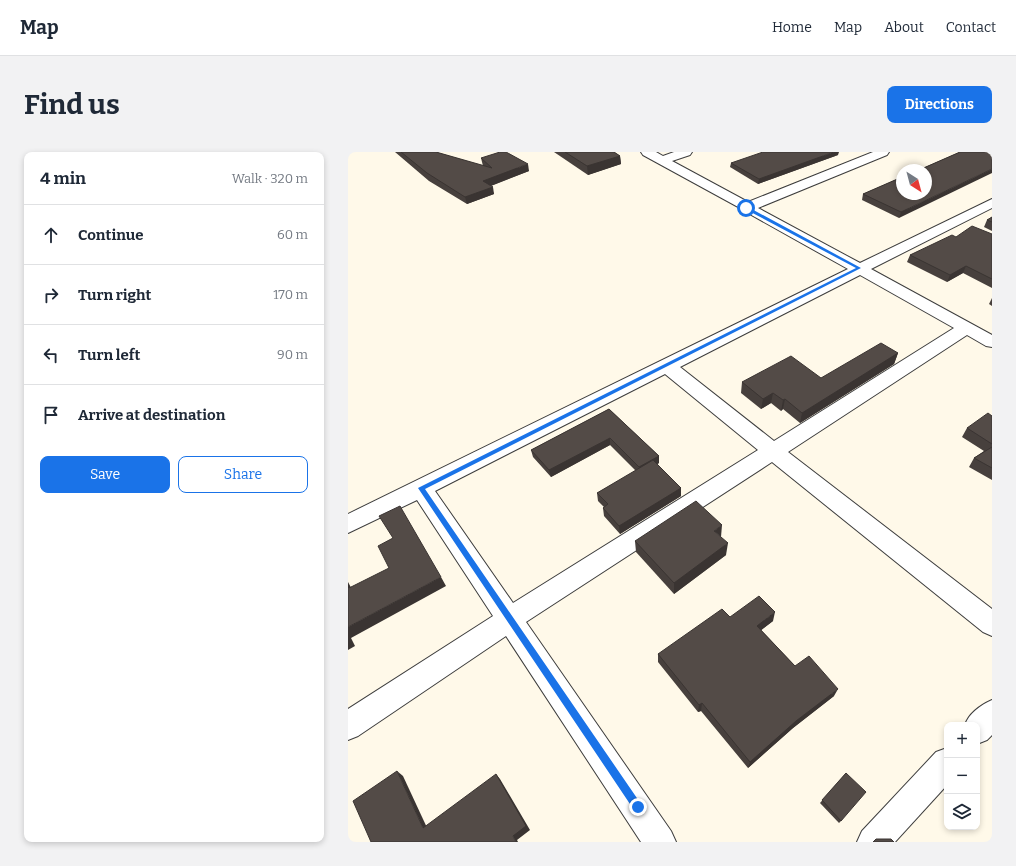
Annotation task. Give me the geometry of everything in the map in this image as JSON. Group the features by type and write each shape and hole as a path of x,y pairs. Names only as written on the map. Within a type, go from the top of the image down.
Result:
{"street":[{"path":"647,152 746,208 859,268 992,342"},
{"path":"662,160 686,152"},
{"path":"746,208 883,152"},
{"path":"348,524 519,440 859,268 964,224 992,203"},
{"path":"348,726 510,619 966,328"},
{"path":"666,365 992,624"},
{"path":"421,488 660,842"},
{"path":"980,727 992,714"},
{"path":"873,842 944,765"}],"building":[{"path":"401,152 436,152 492,168 481,158 500,152 506,152 528,164 483,181 493,187 465,197 427,173"},
{"path":"565,152 614,152 620,156 587,166"},
{"path":"763,152 834,152 759,179 731,163"},
{"path":"960,152 992,152 992,169 932,197 932,164"},
{"path":"896,180 896,200 926,200 901,212 863,194"},
{"path":"992,217 992,222 987,220"},
{"path":"972,226 992,234 992,279 966,266 950,275 910,255 952,235 956,237"},
{"path":"881,343 898,353 802,413 785,399 783,400 773,393 763,399 742,382 791,356 821,378"},
{"path":"609,409 659,456 639,467 610,438 549,470 531,450"},
{"path":"988,413 992,416 992,444 967,428"},
{"path":"992,447 992,468 974,458"},
{"path":"653,460 681,488 619,526 603,508 608,504 597,493"},
{"path":"696,501 722,525 714,531 728,543 674,583 635,541"},
{"path":"400,506 441,577 348,627 348,587 349,588 389,568 378,546 393,538 379,516"},
{"path":"759,596 775,612 757,626 795,666 809,656 838,689 796,721 750,762 702,703 699,705 658,654 722,609 730,617"},
{"path":"397,771 423,828 496,774 526,826 513,836 516,842 371,842 353,801"},
{"path":"846,773 866,792 841,821 822,800"},
{"path":"876,839 891,839 894,842 873,842"}],"route":[{"path":"638,807 421,488 859,268 746,208"}]}
